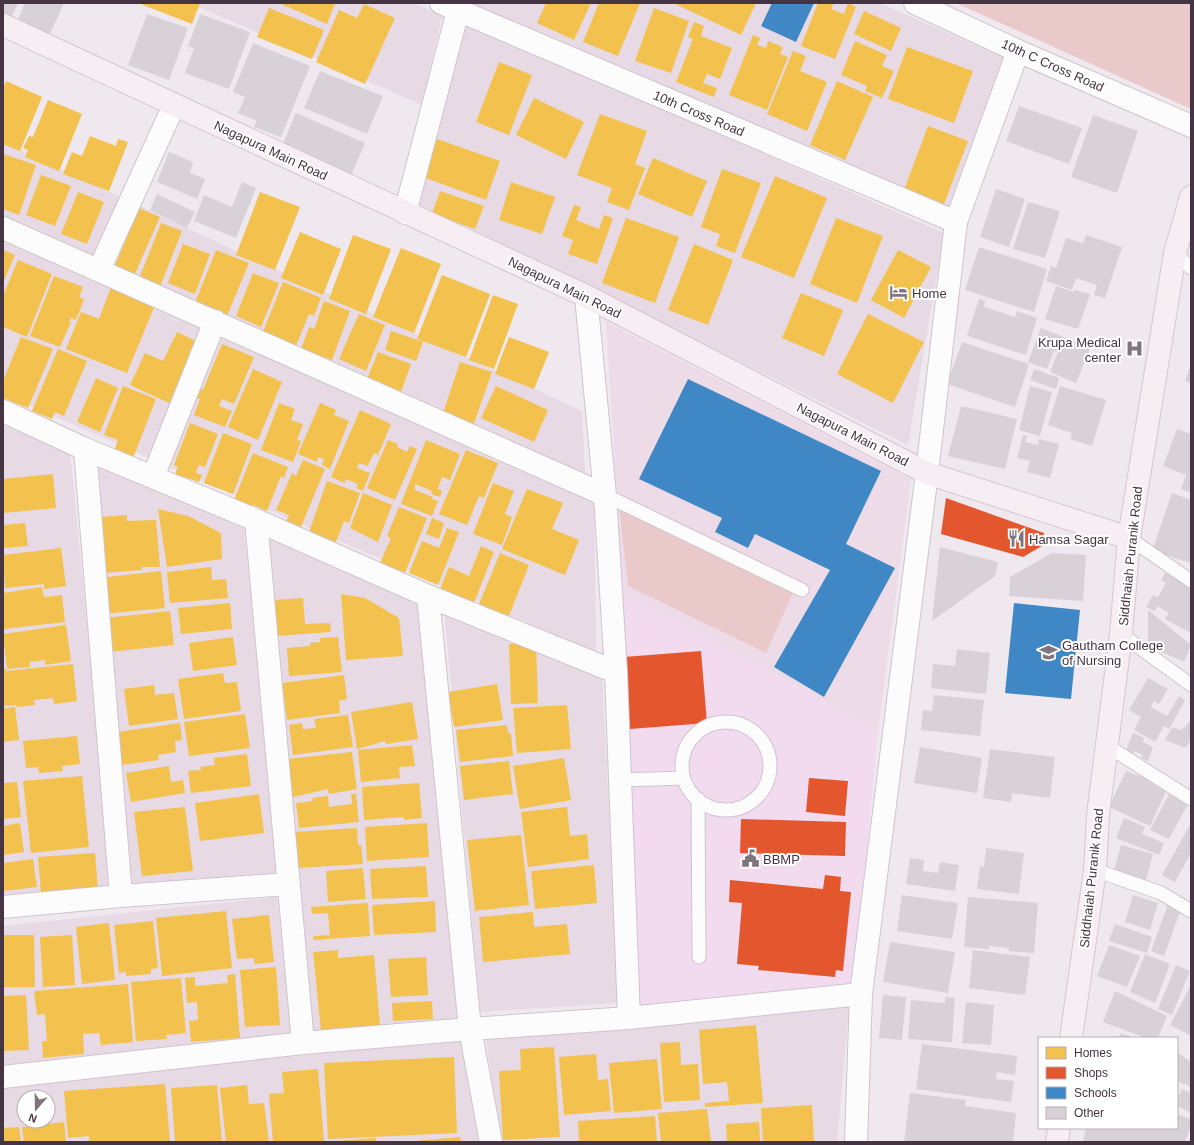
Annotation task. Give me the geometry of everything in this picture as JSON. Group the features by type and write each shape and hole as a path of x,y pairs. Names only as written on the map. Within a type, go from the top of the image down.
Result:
{"street":[{"name":"10th C Cross Road","path":"915,3 1018,51 1191,126"},
{"path":"405,213 453,6"},
{"name":"10th Cross Road","path":"453,6 956,222"},
{"name":"Nagapura Main Road","path":"3,25 586,296 928,473 1129,538"},
{"path":"856,1142 861,994 928,473 956,222 1018,51"},
{"path":"98,270 174,105"},
{"name":"Siddhaiah Puranik Road","path":"1071,1037 1095,870 1098,815 1121,634 1129,538 1175,253 1191,196"},
{"path":"3,228 606,495"},
{"path":"586,296 606,495 616,672 629,1018"},
{"path":"153,477 214,322"},
{"path":"3,411 85,449 256,520 428,596 616,672"},
{"path":"85,449 121,896"},
{"path":"256,520 303,1043"},
{"path":"428,596 470,1029 490,1142"},
{"path":"3,907 121,896 288,884"},
{"path":"3,1077 303,1043 629,1018 861,994"},
{"path":"1057,1142 1059,1129"}],"lane":[{"path":"1175,253 1191,268"},
{"path":"606,495 802,590"},
{"path":"1129,538 1191,581"},
{"path":"1121,634 1191,685"},
{"path":"726,722 740,724 753,731 762,741 769,754 770,768 767,782 760,795 749,804 735,809 721,809 709,806 698,799 690,790 684,778 682,766 684,753 690,741 700,731 712,724 726,722"},
{"path":"1106,745 1191,799"},
{"path":"620,780 684,778"},
{"path":"698,799 699,957"},
{"path":"1095,870 1160,894 1191,911"}],"shaded area":[{"path":"190,3 414,3 442,16 422,105"},
{"path":"469,3 880,3 1004,58 948,213"},
{"path":"956,3 1191,3 1191,109"},
{"path":"464,22 944,233 908,445 589,287 413,209"},
{"path":"3,142 124,199 94,260 3,218"},
{"path":"135,204 582,411 585,473 107,270"},
{"path":"3,239 594,502 596,653 3,394"},
{"path":"606,322 911,479 878,731 623,590"},
{"path":"3,420 70,451 113,890 3,901"},
{"path":"96,466 244,526 278,873 128,885"},
{"path":"618,497 798,582 766,653 628,586"},
{"path":"263,531 419,600 464,1021 309,1036"},
{"name":"BBMP","path":"623,590 878,731 854,986 640,1005"},
{"path":"444,609 602,674 619,1003 480,1012"},
{"path":"277,897 292,1037 3,1067 3,926"},
{"path":"849,1007 837,1142 501,1142 486,1040"},
{"path":"464,1039 478,1142 3,1142 3,1086"}],"building: Homes":[{"path":"138,3 200,3 192,24"},
{"path":"279,3 335,3 327,24"},
{"path":"546,3 591,3 574,40 537,23"},
{"path":"599,3 640,3 618,56 583,42"},
{"path":"673,3 756,3 741,35"},
{"path":"818,3 834,3 831,9 844,14 848,3 856,7 835,59 801,46"},
{"path":"364,4 395,18 365,84 316,62 339,10 357,18"},
{"path":"269,8 324,30 312,59 257,37"},
{"path":"654,8 689,21 671,73 635,61"},
{"path":"864,11 901,28 891,51 854,34"},
{"path":"694,22 704,26 701,36 732,48 720,79 707,74 703,83 717,88 714,97 676,82 693,39 688,37"},
{"path":"753,35 760,38 757,45 766,48 768,41 783,47 780,54 788,57 767,110 729,95"},
{"path":"855,41 887,55 882,66 894,71 882,98 865,91 867,86 841,75"},
{"path":"907,47 973,71 954,123 888,99"},
{"path":"793,51 806,56 800,71 827,82 807,131 767,114"},
{"path":"499,62 532,75 509,135 476,122"},
{"path":"6,81 42,97 20,151 3,144 3,88"},
{"path":"837,81 873,97 845,160 810,145"},
{"path":"534,98 584,122 566,159 516,135"},
{"path":"48,100 82,114 59,171 25,157 28,150 23,148 29,136 33,137"},
{"path":"600,114 647,131 635,164 645,168 629,210 607,202 612,188 577,175"},
{"path":"928,126 968,141 944,204 904,190"},
{"path":"90,136 116,146 118,139 128,142 109,191 63,174 72,152 82,156"},
{"path":"437,139 500,161 486,200 423,177"},
{"path":"3,154 36,165 19,215 3,209"},
{"path":"653,158 707,181 692,217 638,194"},
{"path":"722,169 761,183 735,253 716,246 720,234 701,227"},
{"path":"41,175 71,186 55,226 26,215"},
{"path":"775,176 827,198 794,278 741,257"},
{"path":"511,182 555,197 542,234 499,220"},
{"path":"440,191 484,206 475,229 432,214"},
{"path":"78,192 104,202 87,244 61,234"},
{"path":"260,192 300,207 275,270 236,255"},
{"path":"574,205 581,207 576,220 599,229 604,215 613,218 597,264 568,254 573,240 562,236"},
{"path":"139,208 160,217 134,276 114,268"},
{"path":"626,218 679,237 655,303 602,283"},
{"path":"836,218 883,236 857,303 810,284"},
{"path":"161,223 182,231 160,287 139,279"},
{"path":"300,232 341,249 323,295 281,278"},
{"path":"353,235 391,249 366,314 329,299"},
{"path":"183,244 210,254 195,294 168,283"},
{"path":"694,244 733,260 708,325 668,310"},
{"path":"401,248 441,264 414,333 373,317"},
{"path":"3,250 15,255 3,283"},
{"path":"216,250 249,263 227,316 195,303"},
{"path":"898,250 931,267 904,318 871,300"},
{"path":"18,260 52,274 27,337 3,327 3,296"},
{"path":"253,273 279,283 261,327 236,316"},
{"path":"442,275 490,294 466,357 417,339"},
{"path":"54,276 83,287 79,297 84,299 76,320 71,318 69,322 71,322 60,347 30,336"},
{"path":"283,282 321,298 314,316 309,314 295,348 262,334"},
{"path":"111,287 155,305 127,373 66,349 81,312 99,319"},
{"path":"801,293 843,310 824,356 782,338"},
{"path":"493,295 518,304 494,369 469,360"},
{"path":"324,301 350,311 332,360 301,349 309,327 314,329"},
{"path":"359,314 385,325 366,371 339,359"},
{"path":"868,314 924,342 893,403 837,374"},
{"path":"391,331 423,342 416,361 385,350"},
{"path":"177,332 198,342 169,403 130,385 145,353 163,361"},
{"path":"21,337 53,349 28,408 3,398 3,381"},
{"path":"509,337 549,352 534,389 495,374"},
{"path":"222,344 254,357 234,404 222,399 219,406 232,411 225,427 194,415 200,399 197,398 201,389 203,390"},
{"path":"58,349 87,361 64,416 55,412 52,419 32,411"},
{"path":"378,352 411,364 401,392 367,379"},
{"path":"460,362 492,372 473,426 442,416"},
{"path":"253,369 282,382 258,440 228,427"},
{"path":"96,378 118,388 100,432 77,422"},
{"path":"123,386 156,399 133,458 114,451 118,440 104,435"},
{"path":"496,386 548,410 534,442 481,418"},
{"path":"279,403 295,409 291,420 303,424 297,440 301,441 293,462 261,450"},
{"path":"320,403 336,410 334,415 349,421 330,469 322,465 324,459 318,457 317,462 298,454"},
{"path":"360,410 391,424 378,455 374,453 368,466 359,463 357,468 370,473 363,491 356,488 358,484 346,479 345,483 331,477"},
{"path":"190,423 218,434 205,467 199,465 196,473 202,475 199,482 175,474 178,467 174,465"},
{"path":"223,433 252,444 233,494 204,483"},
{"path":"388,440 398,444 397,447 407,452 410,446 417,449 395,500 367,488"},
{"path":"426,440 460,454 450,480 442,477 438,489 442,491 440,497 431,494 432,491 415,484 415,490 433,497 432,499 438,501 432,516 401,504"},
{"path":"466,450 498,463 484,498 479,496 467,525 439,514"},
{"path":"253,453 288,467 284,478 281,476 267,511 253,505 252,507 234,500"},
{"path":"303,460 325,469 301,527 286,521 289,515 276,510 292,473 296,476"},
{"path":"53,474 56,508 3,513 3,479"},
{"path":"327,481 360,493 349,523 344,521 336,542 309,532"},
{"path":"493,483 514,491 505,514 512,517 502,545 473,534"},
{"path":"527,489 563,503 552,529 579,540 565,575 502,549"},
{"path":"363,493 392,505 378,542 350,528"},
{"path":"399,507 427,518 405,573 380,563 391,538 387,536"},
{"path":"158,509 188,516 221,533 222,559 167,567"},
{"path":"127,515 127,521 156,520 160,567 142,567 142,570 103,573 100,517"},
{"path":"432,518 444,523 439,539 426,534"},
{"path":"25,523 28,546 3,548 3,525"},
{"path":"447,528 459,532 438,585 409,573 422,541 439,548"},
{"path":"481,546 494,552 474,603 440,589 449,567 469,576"},
{"path":"61,548 66,586 44,589 44,584 5,588 3,555"},
{"path":"500,553 529,565 507,621 477,609"},
{"path":"211,567 212,580 226,579 228,598 170,603 167,572"},
{"path":"161,571 165,608 103,614 99,578"},
{"path":"42,587 44,597 62,595 65,622 4,629 3,593"},
{"path":"341,594 365,598 399,618 403,656 346,660"},
{"path":"303,598 305,624 330,623 331,632 276,636 274,600"},
{"path":"230,603 232,629 181,634 178,608"},
{"path":"170,611 174,645 109,652 105,618"},
{"path":"66,625 71,661 45,665 45,660 30,662 30,667 7,669 3,634"},
{"path":"233,637 237,665 193,671 189,643"},
{"path":"338,637 342,672 289,676 287,648 310,646 310,643 320,642 320,638"},
{"path":"536,642 538,703 511,704 509,644"},
{"path":"73,664 77,701 54,704 53,698 34,700 35,705 17,707 16,705 3,706 3,669 6,669 6,671"},
{"path":"223,673 225,683 237,682 241,711 184,719 178,679"},
{"path":"344,675 347,699 339,701 340,713 287,720 282,683"},
{"path":"497,684 503,720 454,727 448,692"},
{"path":"154,685 155,695 174,693 178,719 129,726 124,689"},
{"path":"412,702 418,739 386,744 385,741 357,749 351,712"},
{"path":"567,705 571,749 517,753 513,708"},
{"path":"15,707 19,740 3,742 3,709"},
{"path":"245,714 250,748 189,756 184,722"},
{"path":"348,715 353,747 293,755 289,725 302,723 303,729 316,728 314,719"},
{"path":"180,723 182,740 175,741 176,752 158,755 159,760 122,765 117,732"},
{"path":"507,725 508,733 511,733 513,756 460,762 456,730"},
{"path":"77,736 80,764 62,766 63,771 39,773 38,767 26,768 23,741"},
{"path":"412,745 415,766 399,767 400,778 361,782 358,750"},
{"path":"352,752 357,789 329,794 328,789 293,797 287,759"},
{"path":"247,754 251,786 191,793 188,771 201,770 200,767 215,765 214,758"},
{"path":"564,758 571,800 520,809 513,766"},
{"path":"509,761 513,794 464,800 460,766"},
{"path":"169,766 171,782 183,780 185,793 131,802 126,773"},
{"path":"82,776 89,847 31,853 23,781"},
{"path":"17,782 21,817 3,819 3,783"},
{"path":"419,783 422,818 404,820 404,817 364,820 362,787"},
{"path":"259,794 264,833 200,841 195,803"},
{"path":"351,794 356,794 359,822 299,828 296,803 313,801 312,798 328,796 329,807 352,804"},
{"path":"185,807 193,871 142,876 134,812"},
{"path":"567,807 570,836 587,834 589,859 528,867 521,812"},
{"path":"20,823 24,852 3,855 3,826"},
{"path":"427,823 429,857 367,861 365,827"},
{"path":"357,828 358,845 361,845 363,864 296,868 294,832"},
{"path":"521,835 529,905 475,911 467,840"},
{"path":"95,853 98,889 41,893 38,857"},
{"path":"33,859 37,887 3,891 3,863"},
{"path":"594,865 597,903 535,909 531,871"},
{"path":"426,866 428,897 372,899 370,869"},
{"path":"363,868 366,899 328,902 326,871"},
{"path":"435,901 436,932 374,935 372,905"},
{"path":"368,903 370,936 314,940 313,936 330,935 328,913 312,914 311,907"},
{"path":"226,911 232,968 162,976 156,918"},
{"path":"533,912 534,927 567,924 570,954 483,962 479,917"},
{"path":"269,915 274,962 254,964 254,958 237,959 232,919"},
{"path":"153,921 158,968 151,969 151,974 126,976 126,972 119,973 114,925"},
{"path":"109,923 115,980 82,984 76,927"},
{"path":"3,935 34,935 35,987 3,987"},
{"path":"72,935 75,985 43,987 40,937"},
{"path":"338,950 338,958 374,955 380,1026 321,1031 313,952"},
{"path":"426,957 428,995 391,997 388,959"},
{"path":"276,967 280,1025 245,1027 240,970"},
{"path":"235,974 240,1038 191,1042 189,1021 198,1020 197,1002 187,1003 185,978 195,977 195,986 228,983 227,975"},
{"path":"181,978 186,1033 166,1035 167,1039 136,1041 131,982"},
{"path":"128,984 133,1042 101,1045 99,1033 83,1034 84,1054 43,1058 42,1041 47,1041 45,1014 37,1015 34,991"},
{"path":"26,995 29,1050 3,1051 3,996"},
{"path":"432,1001 433,1019 393,1021 392,1003"},
{"path":"756,1025 763,1103 705,1107 705,1103 729,1101 727,1082 703,1084 699,1030"},
{"path":"680,1042 681,1065 698,1064 700,1100 664,1102 660,1043"},
{"path":"554,1047 560,1137 503,1140 499,1071 521,1070 520,1049"},
{"path":"596,1054 598,1080 608,1079 611,1111 564,1115 559,1057"},
{"path":"454,1057 457,1133 328,1139 324,1063"},
{"path":"657,1059 662,1109 614,1113 609,1063"},
{"path":"318,1069 324,1141 273,1142 269,1094 284,1093 282,1072"},
{"path":"165,1084 170,1142 89,1142 89,1136 68,1138 64,1091"},
{"path":"217,1085 222,1142 175,1142 171,1088"},
{"path":"247,1085 249,1104 264,1103 269,1142 226,1142 220,1088"},
{"path":"812,1105 814,1142 763,1142 761,1108"},
{"path":"707,1109 711,1142 661,1142 658,1113"},
{"path":"655,1116 657,1142 579,1142 578,1121"},
{"path":"64,1122 66,1142 24,1142 22,1129 56,1129 56,1123"},
{"path":"759,1122 760,1142 727,1142 726,1124"},
{"path":"16,1127 16,1129 19,1129 21,1142 3,1142 3,1128"},
{"path":"460,1137 461,1142 415,1142 415,1141"},
{"path":"376,1138 376,1142 337,1142 337,1141"}],"building: Shops":[{"path":"946,498 1044,533 1042,546 1023,557 941,534"},
{"path":"701,651 707,723 630,729 624,657"},
{"path":"809,778 848,781 845,816 806,812"},
{"path":"741,819 846,822 845,856 740,853"},
{"path":"825,875 841,877 840,891 851,892 843,971 836,970 835,977 758,970 759,966 737,964 742,903 729,902 730,880 823,889"}],"building: Schools":[{"path":"772,3 814,3 796,42 761,26"},
{"path":"688,379 881,471 846,544 895,568 824,697 774,667 830,570 755,534 748,548 715,532 722,518 639,479"},
{"path":"1014,603 1080,610 1071,699 1005,693"}],"building: Other":[{"path":"3,3 18,3 11,18 3,14"},
{"path":"25,3 64,3 48,38 16,24"},
{"path":"147,14 188,28 169,80 128,65"},
{"path":"200,14 250,32 229,89 185,73 194,48 188,46"},
{"path":"253,43 310,66 281,137 254,127 257,121 238,113 245,97 233,92"},
{"path":"320,71 383,96 367,134 304,108"},
{"path":"1019,106 1082,128 1069,164 1006,141"},
{"path":"296,113 365,143 351,176 282,146"},
{"path":"1093,115 1138,131 1117,193 1071,177"},
{"path":"169,152 193,162 190,173 205,179 197,199 157,182"},
{"path":"242,182 256,188 236,238 194,221 204,195 232,207"},
{"path":"996,189 1025,199 1009,247 980,237"},
{"path":"157,194 195,212 187,228 150,210"},
{"path":"1028,202 1060,211 1045,258 1013,249"},
{"path":"1086,235 1122,247 1105,298 1094,295 1097,285 1076,278 1072,290 1046,281 1051,266 1056,268 1066,238 1083,243"},
{"path":"979,247 1047,269 1034,312 965,290"},
{"path":"1056,286 1074,292 1075,290 1090,294 1078,329 1045,319"},
{"path":"979,299 985,301 984,307 1015,317 1017,311 1037,318 1026,355 967,336"},
{"path":"1041,328 1090,348 1076,383 1050,372 1058,352 1054,351 1047,369 1028,362"},
{"path":"962,342 1029,364 1015,407 947,384"},
{"path":"1191,365 1191,383 1185,381"},
{"path":"1034,369 1059,378 1056,389 1030,380"},
{"path":"1030,386 1052,392 1040,436 1019,430"},
{"path":"1060,386 1106,400 1092,446 1070,439 1072,433 1048,425"},
{"path":"961,406 1017,419 1005,469 948,456"},
{"path":"1177,429 1191,434 1191,493 1181,489 1186,475 1163,466"},
{"path":"1023,435 1027,436 1025,442 1038,445 1039,439 1059,444 1050,478 1027,472 1030,461 1017,458"},
{"path":"1172,493 1191,500 1191,563 1152,551"},
{"path":"940,547 998,562 995,576 932,621"},
{"path":"1052,553 1086,555 1083,601 1009,596 1010,577"},
{"path":"1165,573 1191,587 1191,633 1165,619 1169,613 1157,606 1155,611 1146,607 1153,595 1158,597 1166,583 1161,580"},
{"path":"1148,610 1191,645 1184,662 1148,646"},
{"path":"957,649 990,653 986,694 931,688 933,664 955,666"},
{"path":"1148,678 1168,689 1159,704 1154,701 1151,707 1167,716 1179,696 1185,700 1169,729 1164,726 1155,742 1134,730 1141,717 1129,710"},
{"path":"934,695 984,700 980,736 921,730 923,710 932,711"},
{"path":"1191,720 1191,739 1186,748 1165,740 1172,727 1180,730"},
{"path":"1133,733 1144,738 1143,742 1153,747 1148,761 1141,758 1143,755 1134,751 1133,754 1126,751"},
{"path":"920,747 982,758 977,793 914,783"},
{"path":"990,749 1055,757 1050,798 1012,793 1011,802 983,798"},
{"path":"1126,771 1168,787 1150,826 1109,807"},
{"path":"1169,794 1188,804 1169,839 1150,830"},
{"path":"1124,818 1145,827 1142,834 1164,843 1159,855 1116,838"},
{"path":"1191,823 1191,853 1175,882 1162,875"},
{"path":"1121,845 1153,854 1146,880 1114,871"},
{"path":"986,848 1024,853 1019,894 977,889 980,866 984,867"},
{"path":"910,858 924,860 923,871 938,873 940,862 959,865 955,891 906,884"},
{"path":"902,895 958,903 952,939 897,931"},
{"path":"1133,895 1158,903 1150,930 1125,922"},
{"path":"968,897 1038,903 1034,953 1009,951 1009,948 989,946 989,949 964,947"},
{"path":"1168,904 1181,909 1164,956 1151,951"},
{"path":"1115,924 1152,937 1147,953 1109,941"},
{"path":"890,942 955,952 948,993 883,982"},
{"path":"1109,945 1140,956 1127,987 1097,976"},
{"path":"973,950 1030,957 1025,995 969,988"},
{"path":"1145,954 1170,964 1155,1003 1130,992"},
{"path":"1176,965 1190,971 1172,1015 1158,1009"},
{"path":"1191,985 1191,1036 1170,1025"},
{"path":"1115,991 1167,1016 1158,1037 1143,1037 1103,1022"},
{"path":"883,995 906,997 902,1040 879,1038"},
{"path":"945,997 955,998 952,1042 908,1039 911,1000 945,1003"},
{"path":"966,1002 994,1005 991,1045 962,1043"},
{"path":"1121,1033 1131,1037 1119,1037"},
{"path":"922,1044 1017,1056 1015,1075 997,1072 996,1079 1014,1081 1011,1102 916,1089"},
{"path":"1178,1053 1191,1062 1191,1087 1178,1081"},
{"path":"1182,1089 1191,1093 1191,1113 1178,1106 1178,1098"},
{"path":"910,1093 966,1100 965,1106 1016,1113 1013,1142 904,1142"},
{"path":"1178,1114 1191,1119 1191,1126 1185,1142 1083,1142 1086,1129 1178,1129"}],"place":[{"name":"Home","path":"899,293"},
{"name":"Krupa Medical center","path":"1134,349"},
{"name":"Hamsa Sagar","path":"1016,539"},
{"name":"Gautham College of Nursing","path":"1049,652"},
{"name":"BBMP","path":"750,859"}]}
